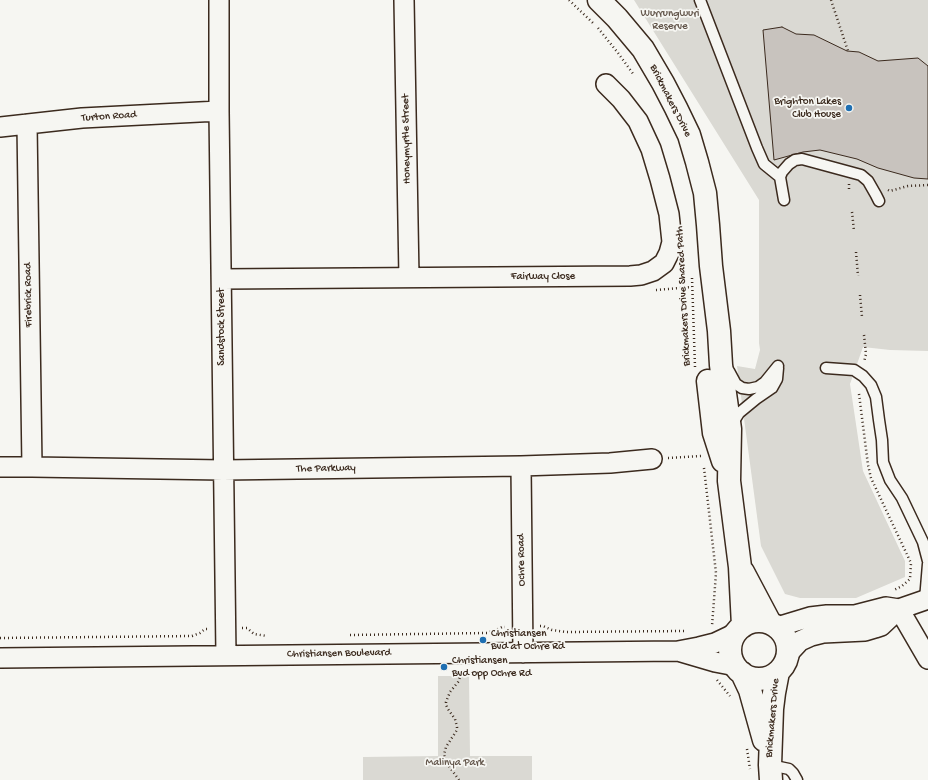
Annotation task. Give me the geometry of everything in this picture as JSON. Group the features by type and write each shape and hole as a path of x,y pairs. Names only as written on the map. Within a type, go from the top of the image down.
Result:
{"street":[{"name":"Sandstock Street","path":"219,0 226,655"},
{"name":"Honeymyrtle Street","path":"404,0 409,277"},
{"name":"Brickmakers Drive","path":"599,0 643,49 663,83 689,135 697,162 705,193 708,225 701,269 706,363 714,433 729,481"},
{"name":"Fairway Close","path":"222,279 630,276 641,275 654,271 664,263 672,242 669,214 651,149 638,122 621,99 606,84"},
{"name":"Turton Road","path":"0,127 90,118 219,111"},
{"name":"Firebrick Road","path":"26,124 32,467"},
{"name":"Brickmakers Drive","path":"701,269 719,331 721,365 730,429 729,481 740,567 739,630"},
{"name":"The Parkway","path":"0,467 223,470 521,466 610,463 652,459"},
{"name":"Ochre Road","path":"521,466 524,653"},
{"name":"Brickmakers Drive","path":"740,567 773,625"},
{"path":"783,664 788,647 786,639 782,632 773,625 761,621 751,622 739,630 732,640 732,658 739,670 751,677 760,678 770,676 783,664 800,641 823,633 865,631 881,626 899,609 926,599"},
{"path":"773,625 810,617 827,615 855,615 886,607 899,609"},
{"path":"899,609 928,659"},
{"name":"Christiansen Boulevard","path":"0,658 678,651 715,643 739,630"},
{"name":"Christiansen Boulevard","path":"678,651 739,670"},
{"name":"Brickmakers Drive","path":"770,772 774,693 783,664"},
{"name":"Brickmakers Drive","path":"739,670 750,690 755,705 770,772"}],"lane":[{"path":"700,0 764,164 780,177"},
{"path":"784,200 780,177 782,172 795,160 802,159 861,175 868,181 879,201"},
{"path":"719,331 725,348 728,368 736,384 742,388 749,389 758,387 765,382 778,366 777,379 772,388 739,413 730,429"},
{"path":"826,368 854,370 863,376 871,385 876,397 882,440 883,462 890,480 902,498 923,542 928,561"},
{"path":"926,599 928,564"},
{"name":"Brickmakers Drive","path":"770,772 789,769 797,780"}],"path":[{"path":"569,0 598,29 618,52 635,76"},
{"path":"831,0 848,51"},
{"path":"885,188 890,191 908,186 928,185"},
{"path":"852,212 854,231"},
{"path":"856,252 858,276"},
{"name":"Brickmakers Drive Shared Path","path":"695,372 692,287 701,269"},
{"path":"648,272 654,290 692,287"},
{"path":"860,295 862,316"},
{"path":"864,336 866,354"},
{"path":"859,394 871,478 911,563 910,579 902,586 890,591"},
{"path":"652,459 703,456"},
{"path":"704,463 716,572 712,626 707,627"},
{"path":"345,635 487,633 508,626"},
{"path":"538,626 566,632 688,631"},
{"path":"240,629 247,628 254,634 274,636"},
{"path":"0,638 192,636 205,629 212,629"},
{"path":"459,780 446,762 444,755 446,747 455,734 457,727 455,719 448,709 446,702 462,672"}],"green space":[{"name":"Wurrungwuri Reserve","path":"634,0 928,0 928,351 890,350 863,347 850,384 863,471 905,561 905,577 856,598 800,598 785,594 761,546 737,366 755,369 760,350 759,200"},
{"name":"Malinya Park","path":"438,676 469,676 470,756 532,756 532,780 363,780 363,757 438,756"}],"building":[{"name":"Brighton Lakes Club House","path":"782,27 796,34 814,35 847,51 859,52 878,61 918,58 928,66 928,179 914,178 878,168 857,159 820,150 803,152 774,160 763,30"}],"place":[{"name":"Brighton Lakes Club House","path":"849,108"},
{"name":"Christiansen Bvd at Ochre Rd","path":"483,640"},
{"name":"Christiansen Bvd opp Ochre Rd","path":"444,667"}]}
